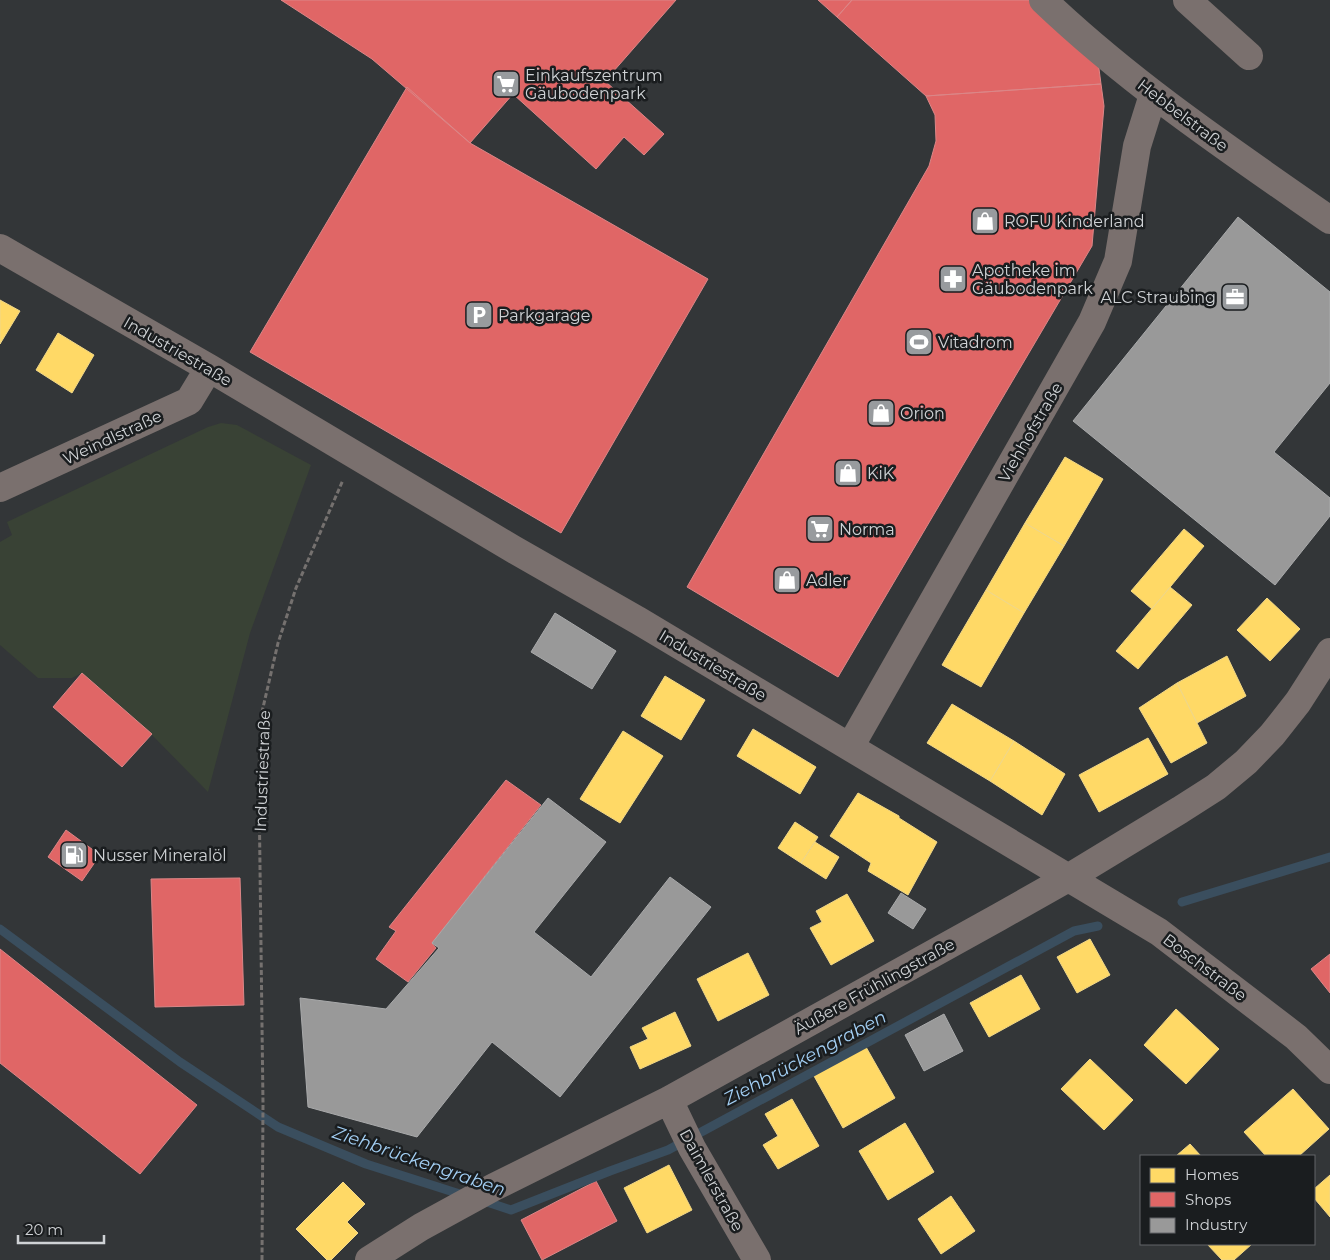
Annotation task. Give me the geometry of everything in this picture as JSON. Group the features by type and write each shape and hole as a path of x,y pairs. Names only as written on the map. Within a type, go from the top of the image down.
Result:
{"street":[{"name":"Hebbelstraße","path":"1043,0 1153,95 1330,220"},
{"path":"1186,0 1249,56"},
{"name":"Viehhofstraße","path":"850,746 1092,322 1118,261 1136,146 1153,95"},
{"name":"Industriestraße","path":"0,248 208,368 850,746 1068,878"},
{"name":"Weindlstraße","path":"0,488 189,401 208,368"},
{"name":"Äußere Frühlingstraße","path":"369,1260 421,1227 494,1187 669,1100 1068,878 1216,787 1246,762 1272,735 1298,702 1330,652"},
{"name":"Boschstraße","path":"1068,878 1160,932 1296,1037 1330,1070"},
{"name":"Daimlerstraße","path":"669,1100 688,1140 757,1260"}],"path":[{"name":"Industriestraße","path":"262,1260 263,1104 259,788 262,712 278,643 296,588 354,454"}],"green space":[{"path":"221,423 237,425 311,465 250,633 208,792 151,734 82,673 72,678 38,678 0,645 0,542 12,535 7,522 208,427"}],"building: Homes":[{"path":"0,300 20,311 0,344"},
{"path":"58,333 94,355 72,393 36,370"},
{"path":"1065,457 1103,479 1064,546 1025,523"},
{"path":"1025,523 1064,546 1024,613 986,590"},
{"path":"1184,529 1204,546 1152,609 1131,591"},
{"path":"1170,587 1192,605 1138,669 1116,651"},
{"path":"986,590 1024,613 981,687 942,665"},
{"path":"1267,598 1300,629 1270,661 1237,630"},
{"path":"1227,656 1246,696 1197,723 1177,683"},
{"path":"665,676 705,700 681,740 641,716"},
{"path":"1177,683 1207,743 1171,763 1139,708"},
{"path":"952,704 1014,741 990,781 927,743"},
{"path":"753,729 816,767 800,794 737,756"},
{"path":"623,731 663,756 620,823 580,799"},
{"path":"1148,738 1168,774 1099,812 1079,775"},
{"path":"1014,741 1065,774 1042,815 990,781"},
{"path":"858,793 899,816 899,818 937,842 908,895 868,871 871,863 830,836"},
{"path":"795,822 818,837 801,863 778,848"},
{"path":"815,842 839,857 826,879 801,863"},
{"path":"847,894 874,941 831,965 810,928 822,922 816,911"},
{"path":"1090,939 1110,975 1077,993 1057,957"},
{"path":"748,953 769,995 718,1021 697,979"},
{"path":"1021,975 1040,1009 989,1037 970,1003"},
{"path":"1176,1009 1219,1049 1186,1084 1144,1045"},
{"path":"675,1012 691,1046 640,1069 630,1047 648,1039 642,1028"},
{"path":"866,1047 895,1098 843,1128 814,1076"},
{"path":"1090,1059 1133,1100 1104,1130 1061,1089"},
{"path":"1293,1089 1329,1129 1300,1155 1265,1155 1244,1132"},
{"path":"792,1099 819,1146 778,1169 763,1145 778,1136 765,1114"},
{"path":"905,1123 934,1172 888,1200 859,1151"},
{"path":"1190,1144 1200,1155 1177,1155"},
{"path":"669,1165 692,1210 647,1233 624,1188"},
{"path":"1330,1175 1330,1217 1315,1199 1315,1188"},
{"path":"343,1182 365,1204 347,1222 358,1233 331,1260 327,1260 296,1229"},
{"path":"951,1196 975,1231 941,1254 918,1219"},
{"path":"1208,1245 1251,1245 1234,1260 1222,1260"}],"building: Shops":[{"name":"Einkaufszentrum Gäubodenpark","path":"281,0 676,0 605,81 664,134 644,155 624,137 596,169 513,94 470,143 372,59"},
{"path":"818,0 852,0 837,17"},
{"path":"852,0 1034,0 1097,54 1101,84 926,96 837,17"},
{"path":"1101,84 1104,106 1092,246 838,677 687,587 929,166 936,141 935,115 926,96"},
{"name":"Parkgarage","path":"407,87 470,143 708,279 561,533 250,352"},
{"path":"82,673 152,734 122,767 53,707"},
{"path":"506,780 541,805 432,943 436,948 408,982 376,959 396,931 389,927"},
{"path":"66,830 100,855 82,881 48,857"},
{"path":"240,878 244,1005 155,1007 151,879"},
{"path":"0,949 197,1105 140,1174 0,1063"},
{"path":"1330,954 1330,993 1311,969"},
{"path":"596,1181 617,1221 542,1260 521,1220"}],"building: Industry":[{"path":"1238,217 1330,292 1330,383 1274,452 1330,498 1330,516 1275,585 1073,421"},
{"path":"555,613 616,651 592,689 531,652"},
{"path":"548,798 606,842 534,932 591,977 670,877 711,907 560,1097 492,1042 417,1137 308,1107 300,998 386,1009 439,948 432,943"},
{"path":"901,893 926,909 913,929 888,913"},
{"path":"944,1014 963,1051 924,1071 905,1035"}],"waterway":[{"name":"Ziehbrückengraben","path":"1182,902 1330,857"},
{"name":"Ziehbrückengraben","path":"481,1200 511,1210 668,1150 1074,931 1098,926"},
{"name":"Ziehbrückengraben","path":"0,929 180,1062 278,1127 366,1164 466,1196"}],"place":[{"name":"Einkaufszentrum Gäubodenpark","path":"506,84"},
{"name":"ROFU Kinderland","path":"985,221"},
{"name":"Apotheke im Gäubodenpark","path":"953,279"},
{"name":"ALC Straubing","path":"1235,297"},
{"name":"Parkgarage","path":"479,315"},
{"name":"Vitadrom","path":"919,342"},
{"name":"Orion","path":"881,413"},
{"name":"KiK","path":"848,473"},
{"name":"Norma","path":"820,529"},
{"name":"Adler","path":"787,580"},
{"name":"Nusser Mineralöl","path":"74,855"}]}
